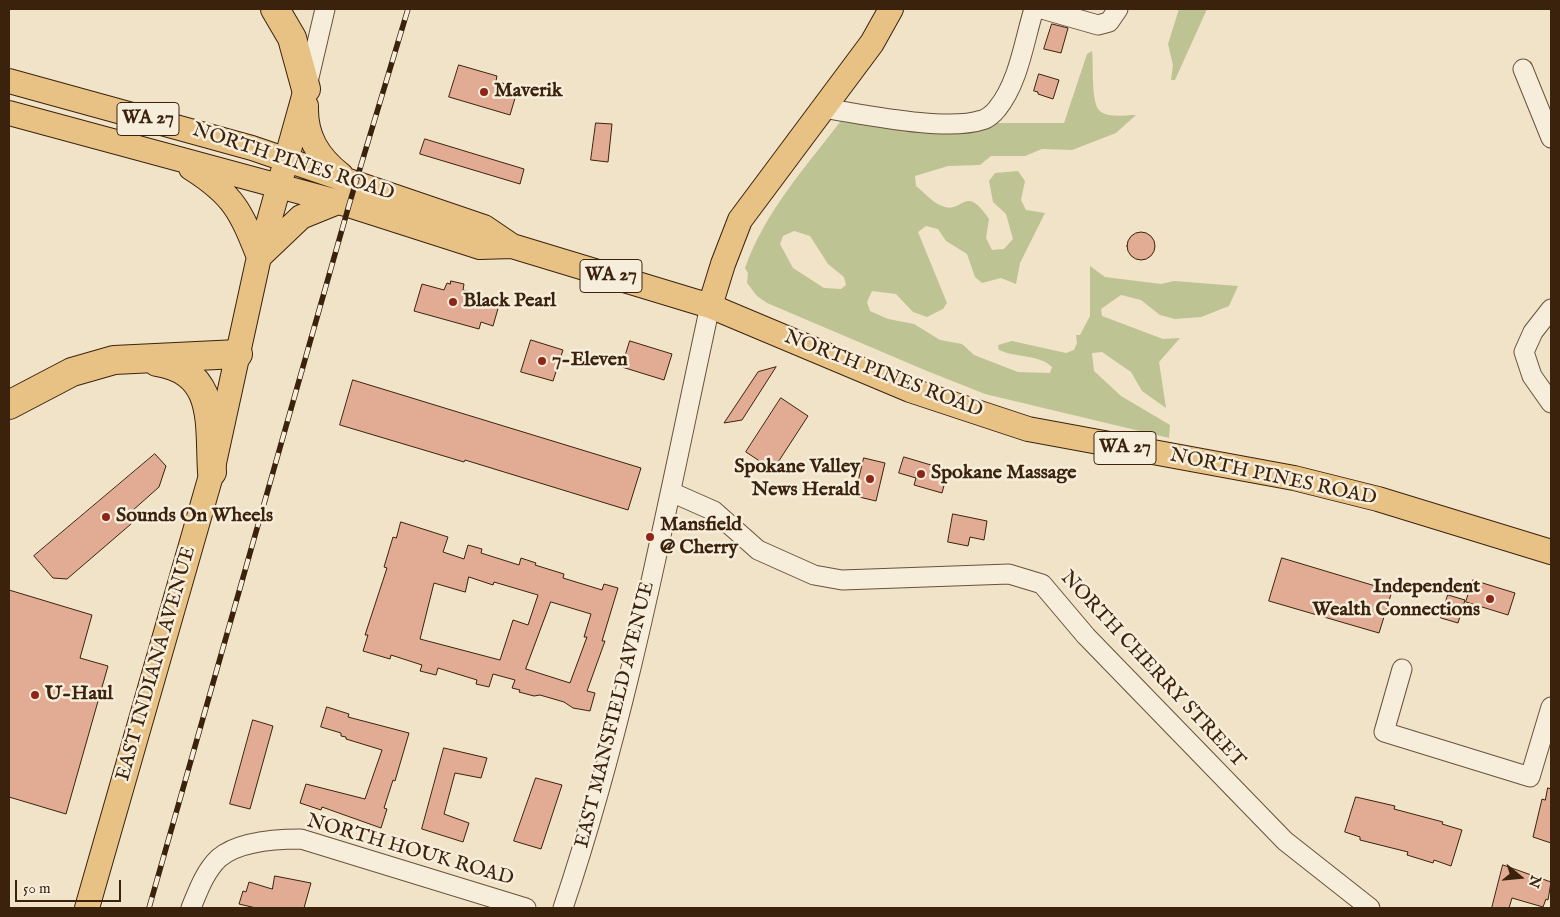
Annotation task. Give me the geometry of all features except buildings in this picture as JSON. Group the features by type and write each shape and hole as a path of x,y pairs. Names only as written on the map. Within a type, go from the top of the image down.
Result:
{"highway":[{"path":"275,9 292,38 306,89"},
{"path":"9,405 72,372 114,360 238,354"},
{"path":"139,359 176,365 194,377 204,393 208,413 212,472"}],"main road":[{"name":"EAST MANSFIELD AVENUE","path":"710,306 723,264 740,220 872,43 892,9"},
{"name":"NORTH PINES ROAD","path":"9,81 286,158 350,182 484,227 512,246 710,306 910,390 1028,429 1294,478 1378,499 1551,552"},
{"name":"EAST INDIANA AVENUE","path":"87,908 212,472 259,257 306,89"},
{"path":"306,89 305,122 311,143 327,164 350,182"},
{"name":"NORTH PINES ROAD","path":"9,113 279,185 480,247 512,246"},
{"path":"175,158 211,181 230,199 242,214 259,257 301,217 338,202"}],"street":[{"path":"306,89 325,9"},
{"path":"823,108 923,122 961,123 984,120 997,110 1014,77 1034,9"},
{"path":"1042,9 1098,25 1109,22 1118,9"},
{"path":"1523,68 1551,138"},
{"name":"EAST MANSFIELD AVENUE","path":"563,908 588,832 607,761 671,492 710,306"},
{"path":"1551,309 1533,332 1524,352 1532,376 1551,402"},
{"name":"NORTH CHERRY STREET","path":"671,492 714,511 758,550 814,575 842,580 1009,574 1042,584 1086,636 1278,834 1370,908"},
{"path":"1402,669 1384,732 1530,777 1551,707"},
{"name":"NORTH HOUK ROAD","path":"191,908 204,878 220,857 246,845 274,839 301,839 526,908"}],"green space":[{"path":"1179,9 1207,9 1175,80 1171,80 1173,65 1168,44"},
{"path":"1092,51 1095,101 1101,112 1118,116 1136,115 1116,133 1072,150 1042,149 1025,156 991,156 980,165 948,166 915,176 916,186 939,205 949,208 969,201 981,208 989,219 986,238 992,250 1004,249 1013,239 1006,214 993,202 989,181 995,173 1018,171 1025,181 1021,200 1026,210 1045,213 1020,263 1016,284 1001,278 982,283 975,277 967,254 946,241 938,229 926,226 918,232 947,303 943,309 927,317 913,312 896,294 872,291 867,302 870,311 888,319 914,324 940,340 962,344 974,355 1018,372 1050,373 1052,367 1047,363 999,350 998,345 1012,341 1066,353 1074,350 1077,343 1076,335 1080,335 1090,316 1090,266 1105,277 1161,284 1174,281 1238,286 1229,306 1201,317 1175,319 1160,315 1141,300 1121,295 1101,309 1102,316 1163,339 1180,338 1159,362 1166,408 1142,391 1131,372 1102,352 1092,353 1094,371 1121,396 1170,425 1169,438 985,394 767,303 757,296 747,283 748,273 745,268 763,228 799,174 840,122 955,127 989,123 1064,123 1087,54","holes":["794,231 810,236 828,264 844,277 846,285 841,289 824,288 793,268 780,244 783,236"]}],"railway":[{"path":"149,908 349,205 408,9"}],"place":[{"name":"Maverik","path":"484,92"},
{"name":"Black Pearl","path":"453,302"},
{"name":"7-Eleven","path":"542,361"},
{"name":"Spokane Massage","path":"921,474"},
{"name":"Spokane Valley News Herald","path":"870,479"},
{"name":"Sounds On Wheels","path":"106,517"},
{"name":"Mansfield @ Cherry","path":"650,537"},
{"name":"Independent Wealth Connections","path":"1490,599"},
{"name":"U-Haul","path":"35,695"}]}
